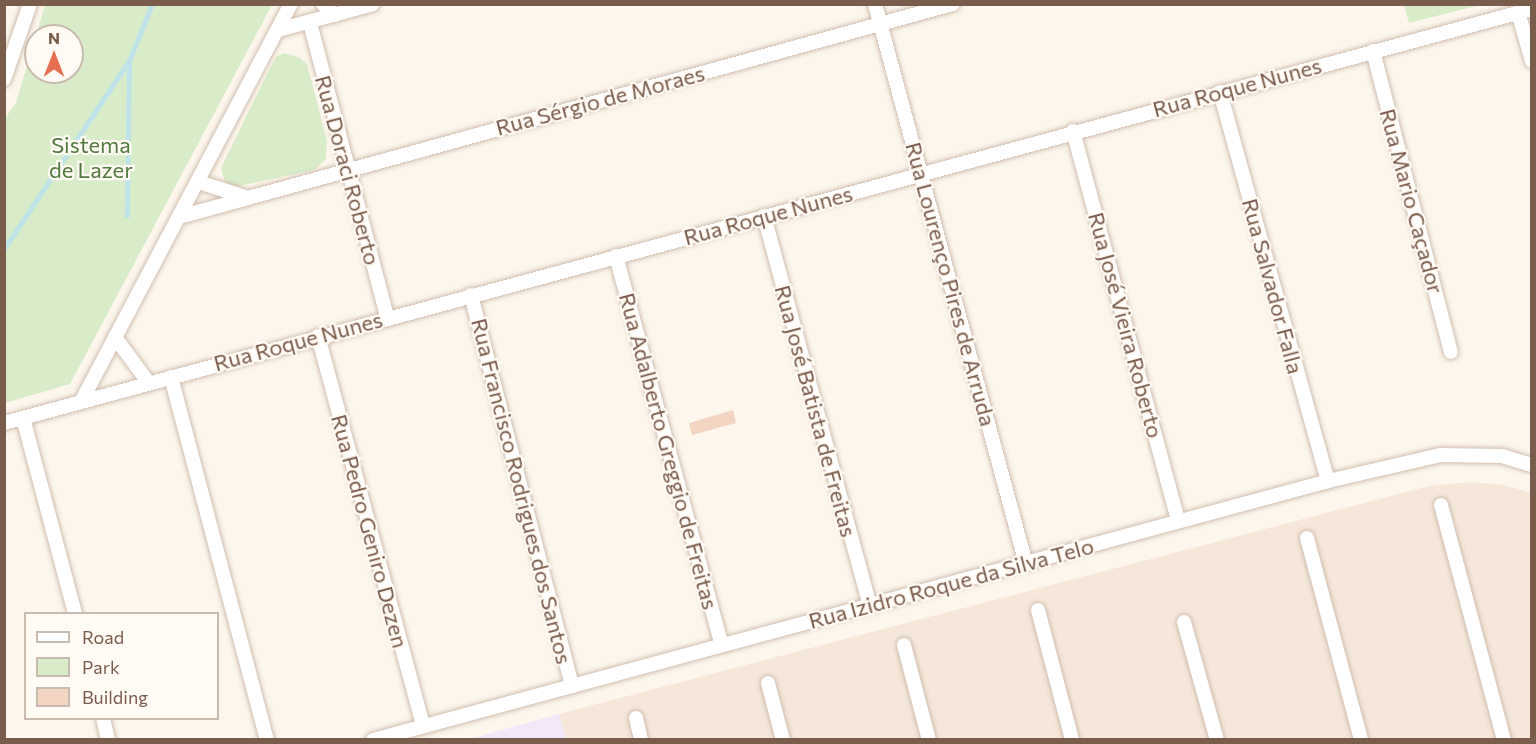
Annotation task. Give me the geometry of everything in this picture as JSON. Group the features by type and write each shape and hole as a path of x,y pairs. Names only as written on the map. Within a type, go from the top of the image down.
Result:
{"street":[{"path":"4,78 30,4"},
{"path":"82,400 291,4"},
{"path":"323,4 334,15"},
{"path":"278,30 373,4"},
{"name":"Rua Lourenço Pires de Arruda","path":"875,4 923,172 1026,564"},
{"name":"Rua Sérgio de Moraes","path":"179,217 346,169 953,4"},
{"path":"1525,11 1532,61"},
{"name":"Rua Roque Nunes","path":"4,423 1073,131 1525,11"},
{"name":"Rua Doraci Roberto","path":"309,23 387,317"},
{"name":"Rua Mario Caçador","path":"1373,51 1451,352"},
{"name":"Rua Salvador Falla","path":"1220,92 1328,481"},
{"name":"Rua José Vieira Roberto","path":"1073,131 1178,520"},
{"path":"199,182 248,198"},
{"name":"Rua José Batista de Freitas","path":"764,216 870,605"},
{"name":"Rua Adalberto Greggio de Freitas","path":"616,256 722,645"},
{"name":"Rua Francisco Rodrigues dos Santos","path":"471,295 572,686"},
{"name":"Rua Pedro Geniro Dezen","path":"318,336 423,726"},
{"path":"116,338 148,382"},
{"path":"171,377 267,740"},
{"path":"23,418 74,612"},
{"name":"Rua Izidro Roque da Silva Telo","path":"373,740 1328,481 1441,455 1502,456 1532,465"},
{"path":"1441,505 1504,740"},
{"path":"1307,538 1361,740"},
{"path":"1038,610 1072,740"},
{"path":"1184,622 1217,740"},
{"path":"904,645 929,740"},
{"path":"768,683 783,740"},
{"path":"636,718 641,740"},
{"path":"103,720 108,740"}],"shaded area":[{"path":"1471,482 1504,485 1531,493 1531,739 566,740 559,714 1429,486"},
{"path":"559,714 566,739 470,739"}],"green space":[{"path":"1404,4 1480,5 1409,23"},
{"name":"Sistema de Lazer","path":"45,5 272,5 70,384 5,403 5,118 16,103 24,76 24,84 84,84 84,24 39,24"},
{"path":"285,53 300,58 307,64 327,141 326,159 314,170 234,187 225,182 221,168 270,68 277,56"}],"building":[{"path":"733,410 736,423 692,435 689,423"}],"waterway":[{"path":"4,249 129,61 152,4"},
{"path":"127,216 129,62"}]}
